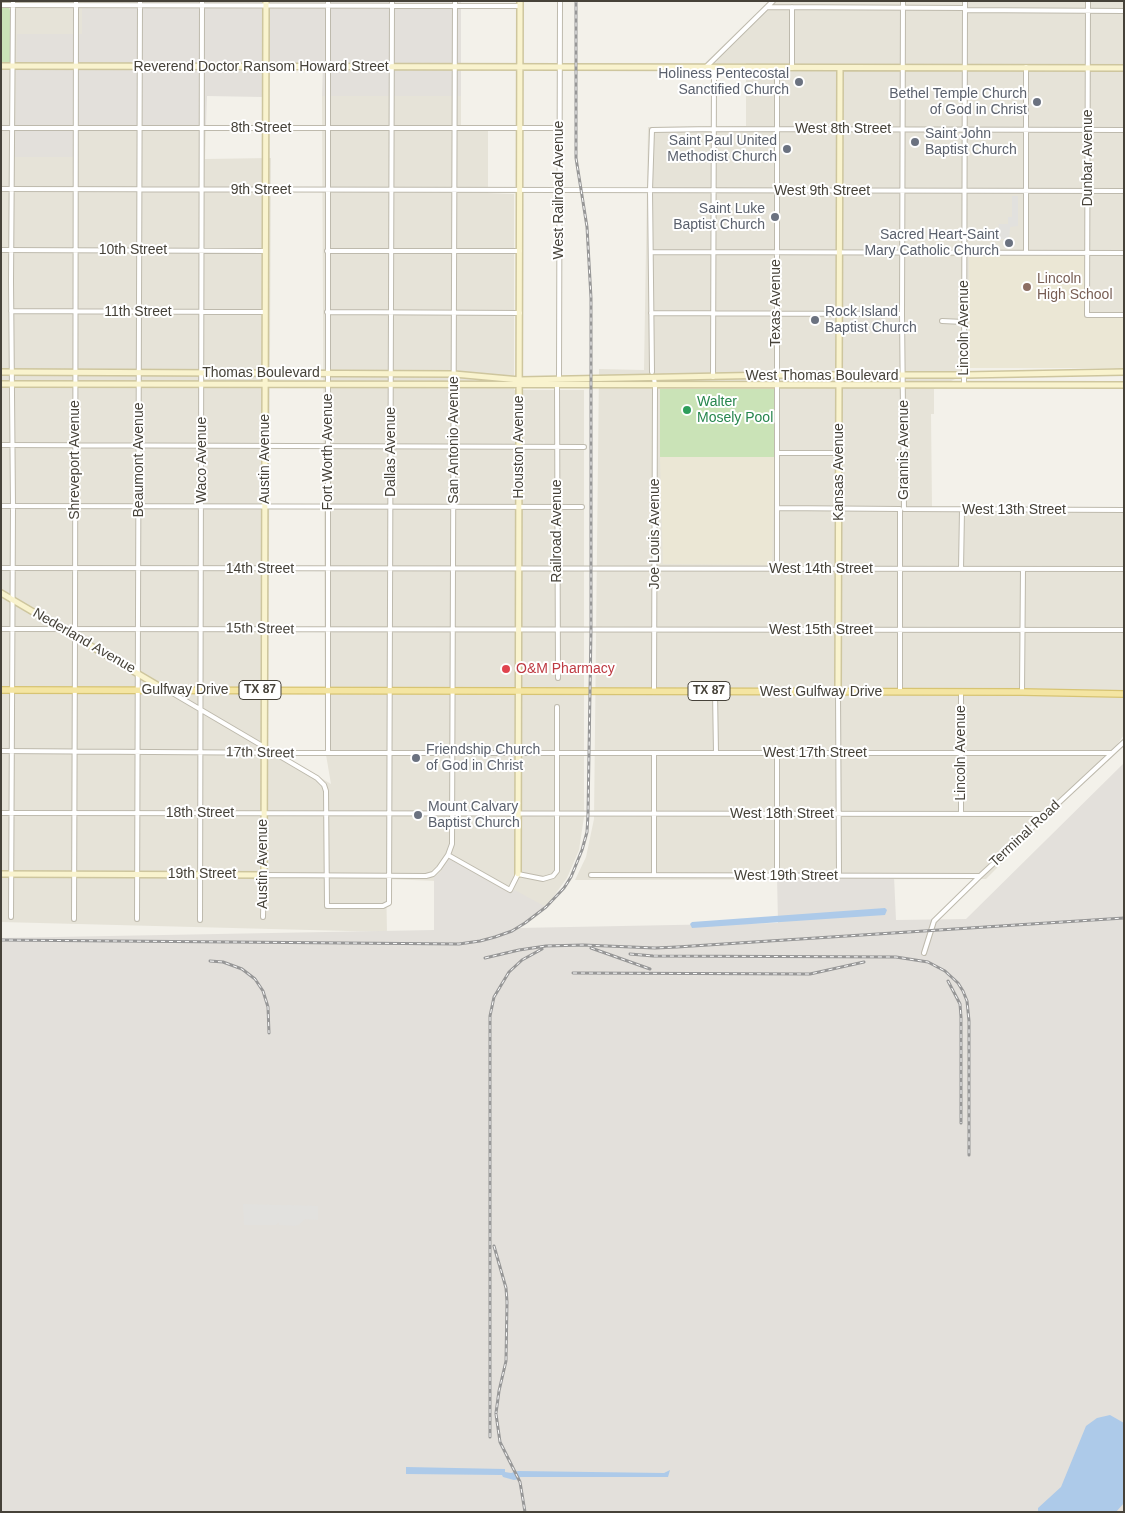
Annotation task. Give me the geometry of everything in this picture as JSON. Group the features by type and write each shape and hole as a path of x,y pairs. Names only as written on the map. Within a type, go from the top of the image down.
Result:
{"main road":[{"name":"Gulfway Drive","path":"1,690 519,691"},
{"name":"West Gulfway Drive","path":"519,691 1124,694"}],"street":[{"name":"West Railroad Avenue","path":"559,379 560,1"},
{"path":"704,68 773,1"},
{"name":"Grannis Avenue","path":"900,692 903,386 903,1"},
{"name":"Lincoln Avenue","path":"964,385 965,1"},
{"name":"Dunbar Avenue","path":"1088,1 1087,315 1124,315"},
{"path":"11,916 13,3"},
{"path":"1,5 13,3 520,4"},
{"name":"Shreveport Avenue","path":"74,919 76,3"},
{"name":"Beaumont Avenue","path":"137,919 140,3"},
{"name":"Waco Avenue","path":"200,920 202,3"},
{"name":"Austin Avenue","path":"263,917 266,3"},
{"name":"Fort Worth Avenue","path":"328,3 328,752"},
{"name":"Dallas Avenue","path":"326,875 327,906 383,906 389,903 392,4"},
{"name":"San Antonio Avenue","path":"433,874 440,868 452,844 453,814 455,4"},
{"name":"Houston Avenue","path":"448,855 510,890 518,874 520,4"},
{"path":"767,7 1124,11"},
{"path":"792,7 792,68"},
{"name":"Reverend Doctor Ransom Howard Street","path":"1,66 1124,68"},
{"path":"1026,67 1026,252"},
{"path":"713,377 714,68"},
{"name":"Texas Avenue","path":"777,68 777,569"},
{"name":"Kansas Avenue","path":"839,876 840,68"},
{"name":"8th Street","path":"1,128 520,128"},
{"path":"520,128 559,128"},
{"name":"West 8th Street","path":"652,130 1124,130"},
{"name":"Joe Louis Avenue","path":"652,130 650,190 651,313 655,385 654,691"},
{"name":"9th Street","path":"1,189 520,190"},
{"name":"West 9th Street","path":"520,190 1124,192"},
{"name":"10th Street","path":"1,250 265,250"},
{"path":"328,251 520,251"},
{"path":"651,252 1124,253"},
{"name":"11th Street","path":"11,311 265,312"},
{"path":"327,312 520,313"},
{"path":"651,313 902,314"},
{"path":"942,321 964,322"},
{"name":"Thomas Boulevard","path":"1,372 454,374 520,382"},
{"name":"West Thomas Boulevard","path":"520,382 653,375 713,377 777,375 964,376 1124,372"},
{"path":"1055,373 1055,384"},
{"name":"West Thomas Boulevard","path":"520,382 557,385 777,384 903,386 1124,384"},
{"name":"Thomas Boulevard","path":"1,384 454,385 520,382"},
{"name":"Railroad Avenue","path":"557,385 558,678"},
{"path":"1,444 584,446"},
{"path":"778,453 839,453"},
{"path":"1,506 582,507"},
{"name":"West 13th Street","path":"777,508 1124,510"},
{"path":"962,510 962,569"},
{"name":"14th Street","path":"1,568 518,570"},
{"name":"West 14th Street","path":"518,570 557,568 1124,569"},
{"path":"1022,692 1023,569"},
{"name":"Nederland Avenue","path":"1,594 321,781 326,791 326,814"},
{"name":"15th Street","path":"1,629 519,630"},
{"name":"West 15th Street","path":"519,630 1124,630"},
{"path":"715,691 716,753"},
{"name":"Lincoln Avenue","path":"961,692 961,814"},
{"path":"518,874 543,879 553,876 557,871 557,707"},
{"name":"Terminal Road","path":"924,953 934,922 980,876 1124,742"},
{"name":"17th Street","path":"1,751 518,753"},
{"name":"West 17th Street","path":"518,753 1112,753"},
{"path":"654,753 654,875"},
{"path":"777,753 777,876"},
{"name":"18th Street","path":"1,813 518,814"},
{"path":"326,814 326,875"},
{"name":"West 18th Street","path":"518,814 1046,814"},
{"name":"19th Street","path":"1,874 426,876 433,874"},
{"name":"West 19th Street","path":"591,875 980,876"}],"shaded area":[{"path":"1,1 82,1 82,34 74,125 206,125 205,159 271,158 268,746 331,784 325,749 322,96 461,96 461,125 488,126 488,193 514,194 514,390 584,390 584,817 579,850 567,878 546,907 502,889 438,881 386,879 387,932 1,922"},
{"path":"82,1 461,1 461,96 322,96 323,64 262,63 262,97 207,96 206,125 74,125 75,157 15,157 17,34 82,34"},
{"path":"769,1 1124,1 1124,317 1085,317 969,256 969,368 964,375 934,389 934,414 931,414 932,507 1124,508 1124,735 1111,753 986,879 575,880 586,857 594,819 599,369 644,370 648,127 746,126 746,63 705,63"},
{"path":"1012,196 1018,196 1018,226 1010,227 1009,239 997,239 999,224 1008,224 1008,217 1012,217"},
{"name":"Lincoln High School","path":"969,256 1085,256 1085,317 1124,317 1124,368 969,368"},
{"path":"660,457 775,457 772,565 663,564"},
{"path":"1124,763 1124,1512 1,1512 1,938 434,930 434,877 440,873 449,857 546,907 518,928 778,923 777,876 894,876 896,920 966,919"},
{"path":"243,1204 318,1206 318,1220 305,1219 295,1226 279,1225 279,1222 276,1225 244,1225"}],"green space":[{"path":"1,8 9,8 10,11 9,64 1,64"},
{"path":"660,389 774,389 775,457 660,457"}],"water":[{"path":"885,908 887,910 885,915 692,928 690,924 692,922"},
{"path":"1110,1415 1124,1423 1124,1503 1116,1512 1038,1512 1038,1508 1061,1487 1086,1426 1097,1418"},
{"path":"406,1467 505,1469 505,1472 511,1473 518,1471 664,1473 670,1470 668,1477 520,1477 514,1480 502,1475 406,1474"}],"railway":[{"path":"1,940 459,944 480,941 512,931 546,907 564,888 571,877 587,832 591,630 591,298 587,227 576,158 576,1"},
{"path":"485,958 546,946 677,947 1124,918"},
{"path":"591,948 650,969"},
{"path":"490,1437 490,1016 494,997 509,972 522,960 542,949"},
{"path":"630,954 653,956 896,957 928,962 945,971 958,983 967,1001 969,1021 969,1155"},
{"path":"210,961 223,962 242,969 255,979 263,991 268,1007 269,1033"},
{"path":"573,973 810,974 864,962"},
{"path":"948,981 960,1004 961,1123"},
{"path":"494,1246 506,1288 507,1302 506,1361 496,1413"},
{"path":"496,1414 500,1442 520,1482 525,1512"}],"place":[{"name":"Holiness Pentecostal Sanctified Church","path":"799,82"},
{"name":"Bethel Temple Church of God in Christ","path":"1037,102"},
{"name":"Saint John Baptist Church","path":"915,142"},
{"name":"Saint Paul United Methodist Church","path":"787,149"},
{"name":"Saint Luke Baptist Church","path":"775,217"},
{"name":"Sacred Heart-Saint Mary Catholic Church","path":"1009,243"},
{"name":"Lincoln High School","path":"1027,287"},
{"name":"Rock Island Baptist Church","path":"815,320"},
{"name":"Walter Mosely Pool","path":"687,410"},
{"name":"O&M Pharmacy","path":"506,669"},
{"name":"Friendship Church of God in Christ","path":"416,758"},
{"name":"Mount Calvary Baptist Church","path":"418,815"}]}
